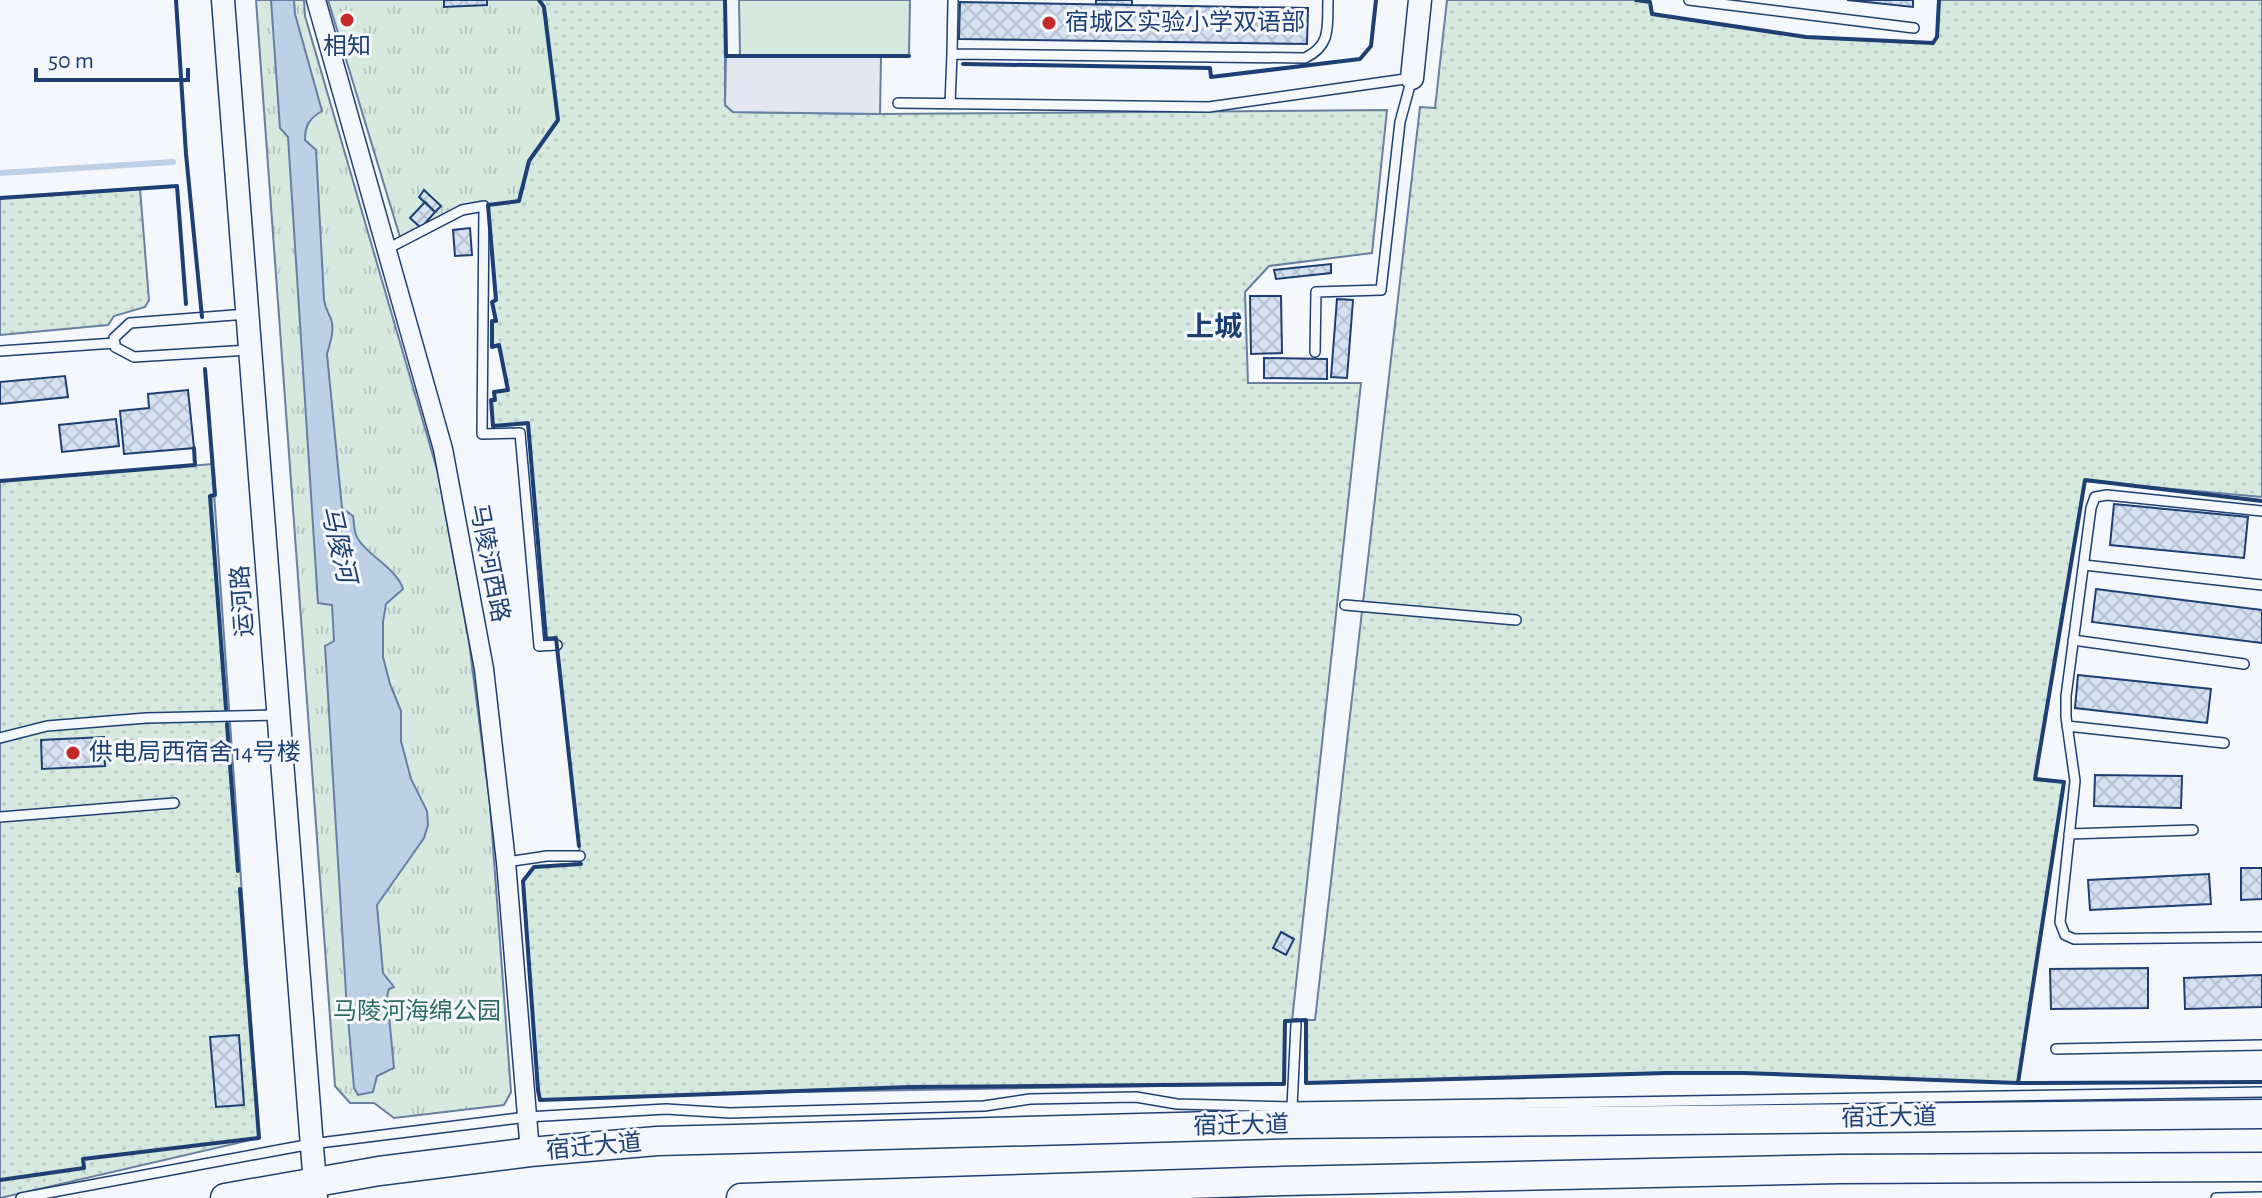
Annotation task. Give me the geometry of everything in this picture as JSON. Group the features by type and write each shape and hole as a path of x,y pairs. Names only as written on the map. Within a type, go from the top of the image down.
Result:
{"main road":[{"name":"宿迁大道","path":"225,1198 315,1190 530,1152 657,1141 1291,1124 2262,1114"},
{"path":"741,1198 1283,1181 1824,1170 2262,1167"}],"street":[{"name":"运河路","path":"223,0 315,1190"},
{"name":"马陵河西路","path":"316,0 443,449 484,669 506,862 530,1152"},
{"path":"1412,78 1420,0"}],"lane":[{"path":"950,104 953,0"},
{"path":"952,54 1305,58 1320,49 1326,40 1328,0"},
{"path":"1689,0 1914,28"},
{"path":"898,103 1209,107 1412,78 1400,122 1381,290 1316,292 1315,352"},
{"path":"387,249 462,210 484,206 482,434 520,433 539,646 557,645"},
{"path":"247,314 130,323 114,338 115,347 134,357 250,349"},
{"path":"0,351 115,343"},
{"path":"2262,511 2107,495 2095,497 2066,696 2075,781 2060,922 2065,935 2074,939 2262,937"},
{"path":"2084,565 2262,585"},
{"path":"1345,605 1516,620"},
{"path":"2073,640 2244,664"},
{"path":"0,738 47,726 146,718 278,715"},
{"path":"2067,726 2224,743"},
{"path":"0,817 174,803"},
{"path":"2069,834 2193,830"},
{"path":"506,862 547,856 580,856"},
{"path":"1292,1107 1296,1024"},
{"path":"2056,1049 2262,1045"},
{"path":"21,1198 311,1144 527,1117 666,1109 730,1113 984,1106 1030,1099 1136,1097 1177,1104 1292,1107 2262,1092"},
{"path":"2216,1198 2262,1197"}],"green space":[{"name":"马陵河海绵公园","path":"256,0 304,0 305,16 438,473 469,642 490,805 511,1092 504,1105 394,1118 374,1103 350,1103 335,1086"},
{"path":"328,0 539,0 544,7 558,120 529,161 519,201 459,208 400,237"},
{"path":"539,0 725,0 725,105 733,112 880,114 1387,110 1372,253 1269,266 1245,292 1248,383 1361,383 1292,1021 1285,1021 1284,1084 725,1093 540,1100 523,881 534,867 581,863 556,638 546,639 528,424 493,426 491,400 495,400 494,392 508,389 499,346 492,347 492,321 496,320 492,302 496,300 488,205 519,201 529,161 558,120 544,7"},
{"path":"739,0 910,0 909,56 740,55"},
{"path":"1447,0 1636,0 1650,2 1653,14 1806,37 1933,43 1937,37 1939,0 2262,0 2262,497 2085,481 2035,778 2064,782 2018,1083 1667,1073 1306,1083 1306,1020 1315,1020 1420,107 1435,108"},
{"path":"140,189 149,300 145,307 114,316 108,325 0,335 0,198"},
{"path":"212,464 259,1138 0,1198 0,481"}],"shaded area":[{"path":"726,56 881,57 880,114 733,112 725,105"}],"water":[{"name":"马陵河","path":"271,0 294,0 295,14 322,111 309,123 305,140 316,150 324,299 332,328 327,354 342,508 353,516 355,533 360,542 394,574 403,589 386,604 383,657 401,711 401,741 411,779 427,811 428,825 424,838 377,905 383,973 394,987 389,989 387,996 395,1006 389,1016 394,1068 377,1076 373,1092 358,1095 354,1088 346,994 325,646 334,641 332,605 318,603 288,137 280,128"}],"building":[{"path":"444,0 487,0 487,5 444,7"},
{"path":"1096,0 1132,0 1132,5 1096,4"},
{"path":"1847,0 1913,0 1913,7"},
{"path":"960,2 1308,8 1307,44 959,39"},
{"path":"424,190 441,206 435,212 419,197"},
{"path":"425,202 435,212 421,228 410,218"},
{"path":"470,228 472,255 455,256 453,230"},
{"path":"1331,264 1331,273 1276,279 1274,270"},
{"path":"1250,296 1281,296 1282,353 1251,354"},
{"path":"1337,299 1353,300 1347,378 1331,377"},
{"path":"1264,358 1327,359 1327,379 1264,378"},
{"path":"65,376 68,397 0,404 0,382"},
{"path":"188,390 194,448 124,454 120,411 149,408 148,394"},
{"path":"116,419 119,446 62,452 59,425"},
{"path":"2114,504 2248,517 2244,558 2110,545"},
{"path":"2096,589 2262,610 2262,643 2092,622"},
{"path":"2078,675 2211,689 2207,723 2075,708"},
{"name":"供电局西宿舍14号楼","path":"104,737 105,766 42,769 41,740"},
{"path":"2095,775 2182,776 2181,808 2094,806"},
{"path":"2241,868 2262,868 2262,899 2241,900"},
{"path":"2209,874 2211,904 2090,910 2088,880"},
{"path":"1281,932 1294,939 1286,955 1273,948"},
{"path":"2148,968 2148,1008 2051,1009 2050,969"},
{"path":"2262,975 2262,1007 2185,1009 2184,978"},
{"path":"239,1035 244,1105 216,1107 210,1037"}],"waterway":[{"path":"0,173 173,162"}],"wall":[{"path":"176,0 186,154 202,317"},
{"path":"539,0 544,7 558,120 529,161 519,201 488,205 496,300 492,302 496,321 492,321 492,347 499,345 508,390 494,392 495,400 491,400 493,426 528,423 546,639 556,638 579,846"},
{"path":"725,0 726,56 909,56"},
{"path":"963,64 1210,68 1211,77 1360,59 1371,46 1376,0"},
{"path":"1636,0 1650,2 1652,14 1806,37 1933,43 1937,37 1939,0"},
{"path":"0,198 177,186 186,304"},
{"path":"205,369 215,495 210,496 226,709"},
{"path":"0,481 195,465 194,448"},
{"path":"2262,501 2085,480 2035,779 2064,782 2018,1083 2262,1082"},
{"path":"227,724 238,871"},
{"path":"581,864 534,867 523,881 540,1100 910,1087 1284,1084 1285,1021 1306,1020 1306,1083 1667,1073 2018,1083"},
{"path":"0,1180 84,1168 83,1159 259,1138 240,889"}],"place":[{"name":"相知","path":"347,20"},
{"name":"宿城区实验小学双语部","path":"1049,23"},
{"name":"供电局西宿舍14号楼","path":"73,753"}],"district":[{"name":"上城","path":"1214,328"}]}
